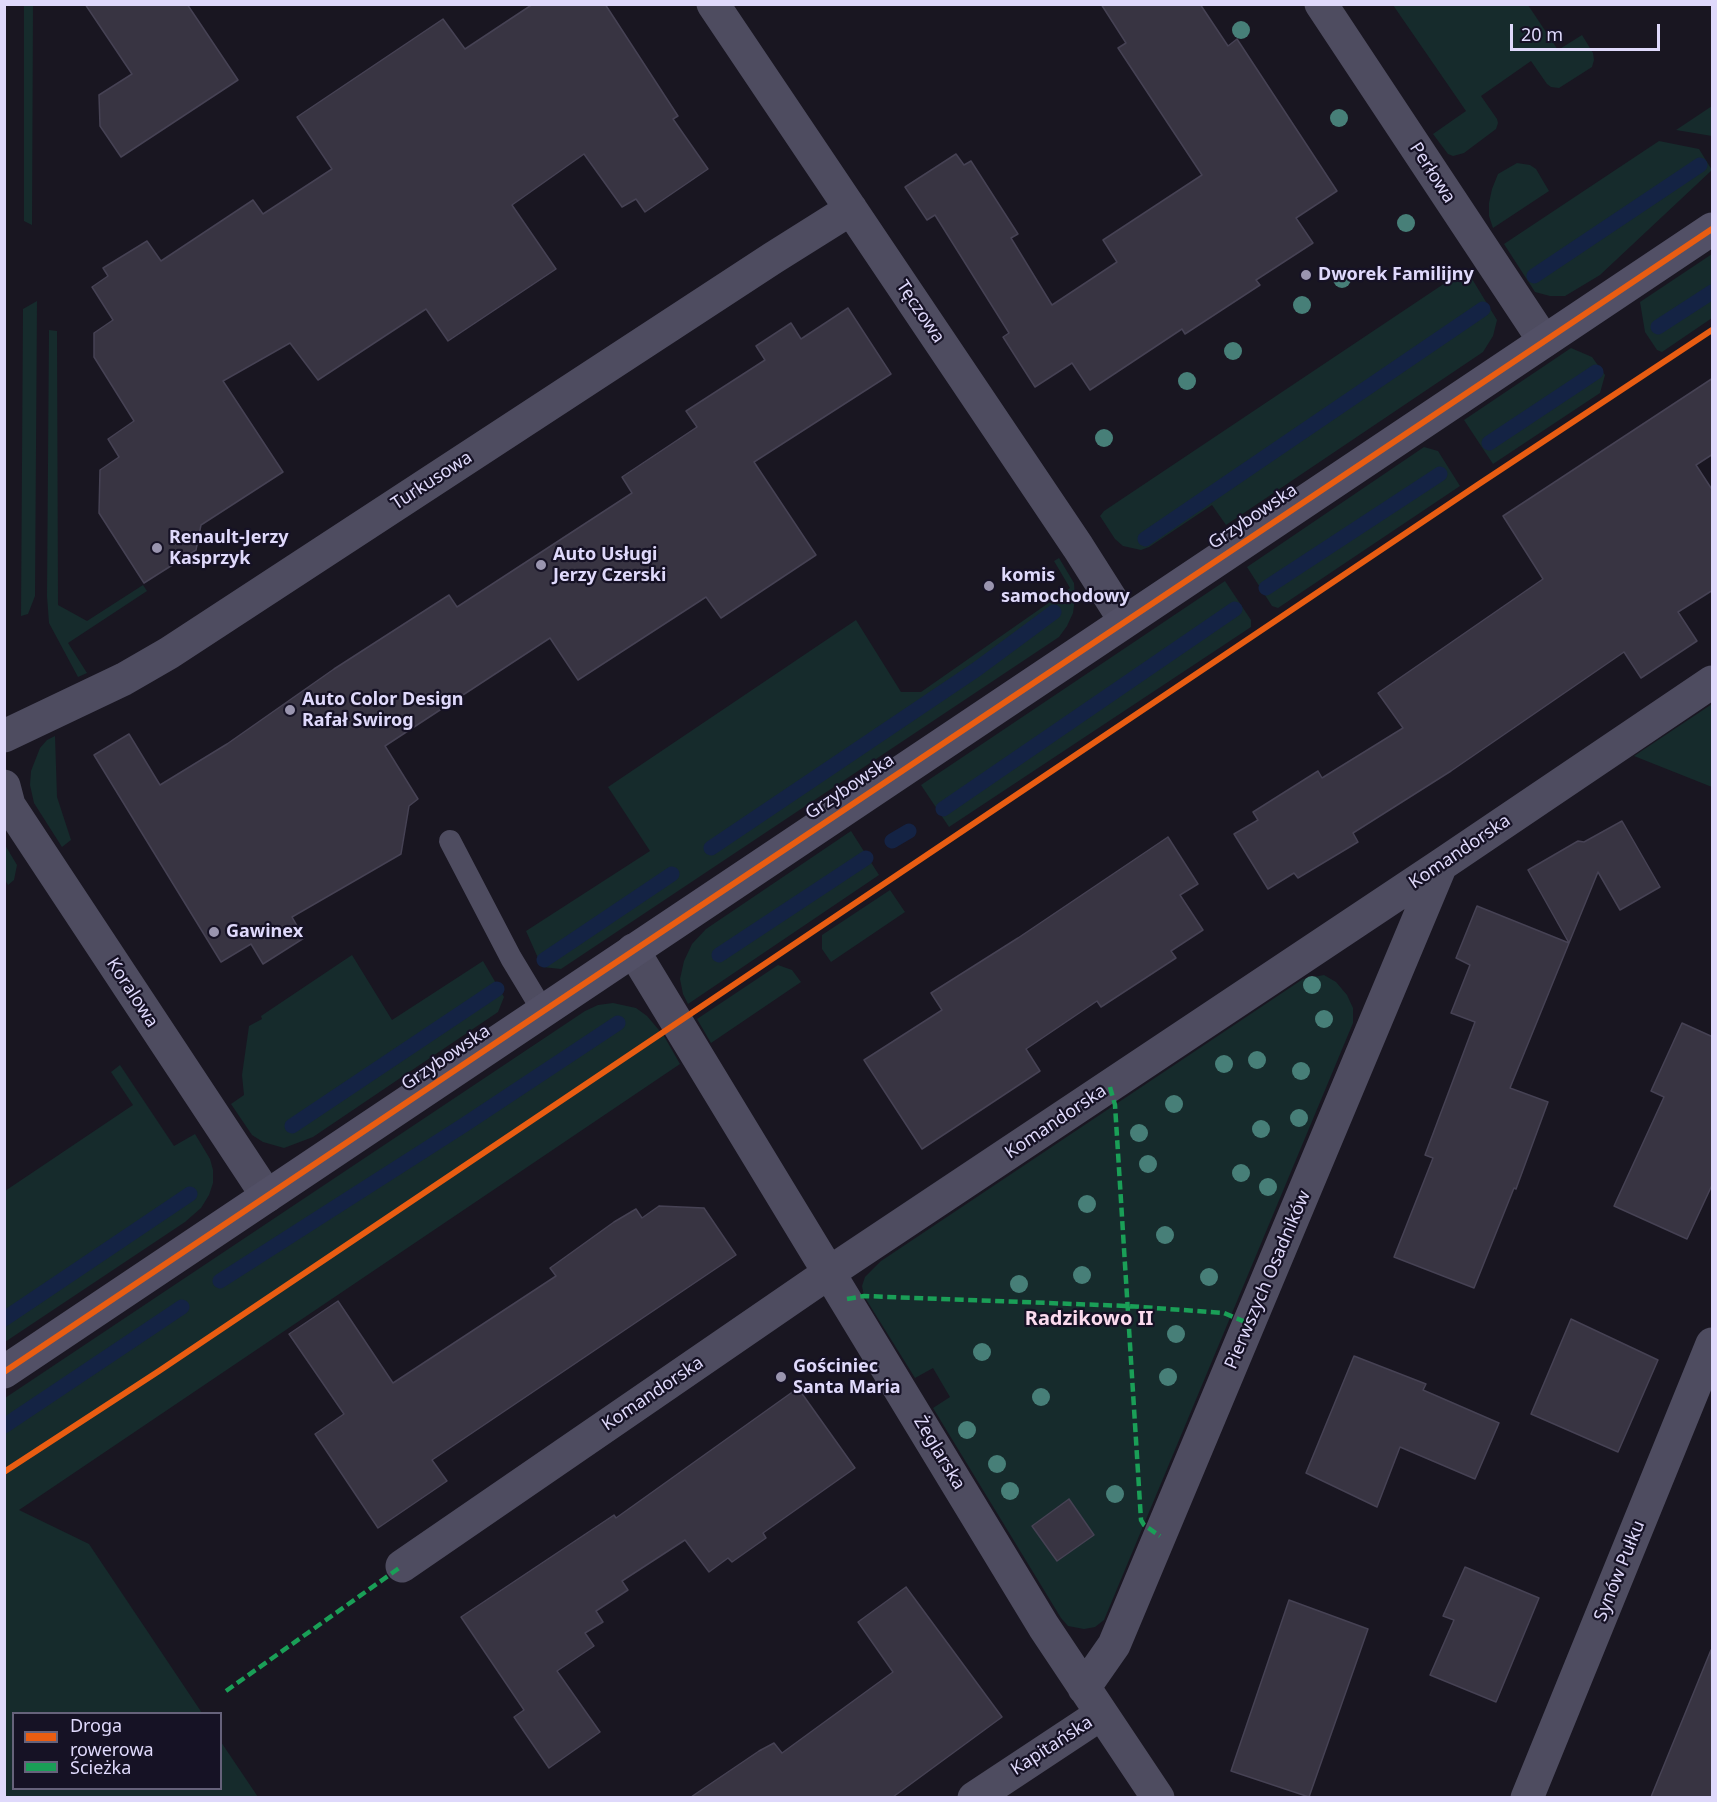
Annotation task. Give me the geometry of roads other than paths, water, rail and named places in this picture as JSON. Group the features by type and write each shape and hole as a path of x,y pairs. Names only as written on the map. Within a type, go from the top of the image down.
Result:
{"street":[{"name":"Tęczowa","path":"713,4 1125,621"},
{"name":"Perłowa","path":"1321,4 1544,341"},
{"name":"Turkusowa","path":"4,736 124,679 169,653 851,209"},
{"name":"Grzybowska","path":"4,1372 1713,229"},
{"name":"Komandorska","path":"402,1566 830,1272 1713,682"},
{"name":"Koralowa","path":"4,786 9,805 267,1196"},
{"name":"Pierwszych Osadników","path":"1092,1701 1441,865"},
{"name":"Żeglarska","path":"633,950 1044,1627 1158,1797"},
{"name":"Synów Pułku","path":"1527,1797 1713,1344"},
{"name":"Kapitańska","path":"974,1797 1092,1701"}],"lane":[{"path":"450,841 511,958 543,1011"}],"waterway":[{"path":"1534,276 1700,165"},
{"path":"1658,327 1712,292"},
{"path":"1145,539 1483,309"},
{"path":"1489,443 1596,372"},
{"path":"1266,588 1440,474"},
{"path":"943,809 1235,609"},
{"path":"711,848 977,669 1054,612"},
{"path":"892,841 909,831"},
{"path":"719,955 866,858"},
{"path":"544,960 672,874"},
{"path":"292,1126 497,989"},
{"path":"220,1281 464,1125 618,1023"},
{"path":"4,1319 190,1194"},
{"path":"4,1426 182,1307"}],"place":[{"name":"Dworek Familijny","path":"1306,275"},
{"name":"Renault-Jerzy Kasprzyk","path":"157,548"},
{"name":"Auto Usługi Jerzy Czerski","path":"541,565"},
{"name":"komis samochodowy","path":"989,586"},
{"name":"Auto Color Design Rafał Swirog","path":"290,710"},
{"name":"Gawinex","path":"214,932"},
{"name":"Gościniec Santa Maria","path":"781,1377"}],"district":[{"name":"Radzikowo II","path":"1089,1319"}]}
